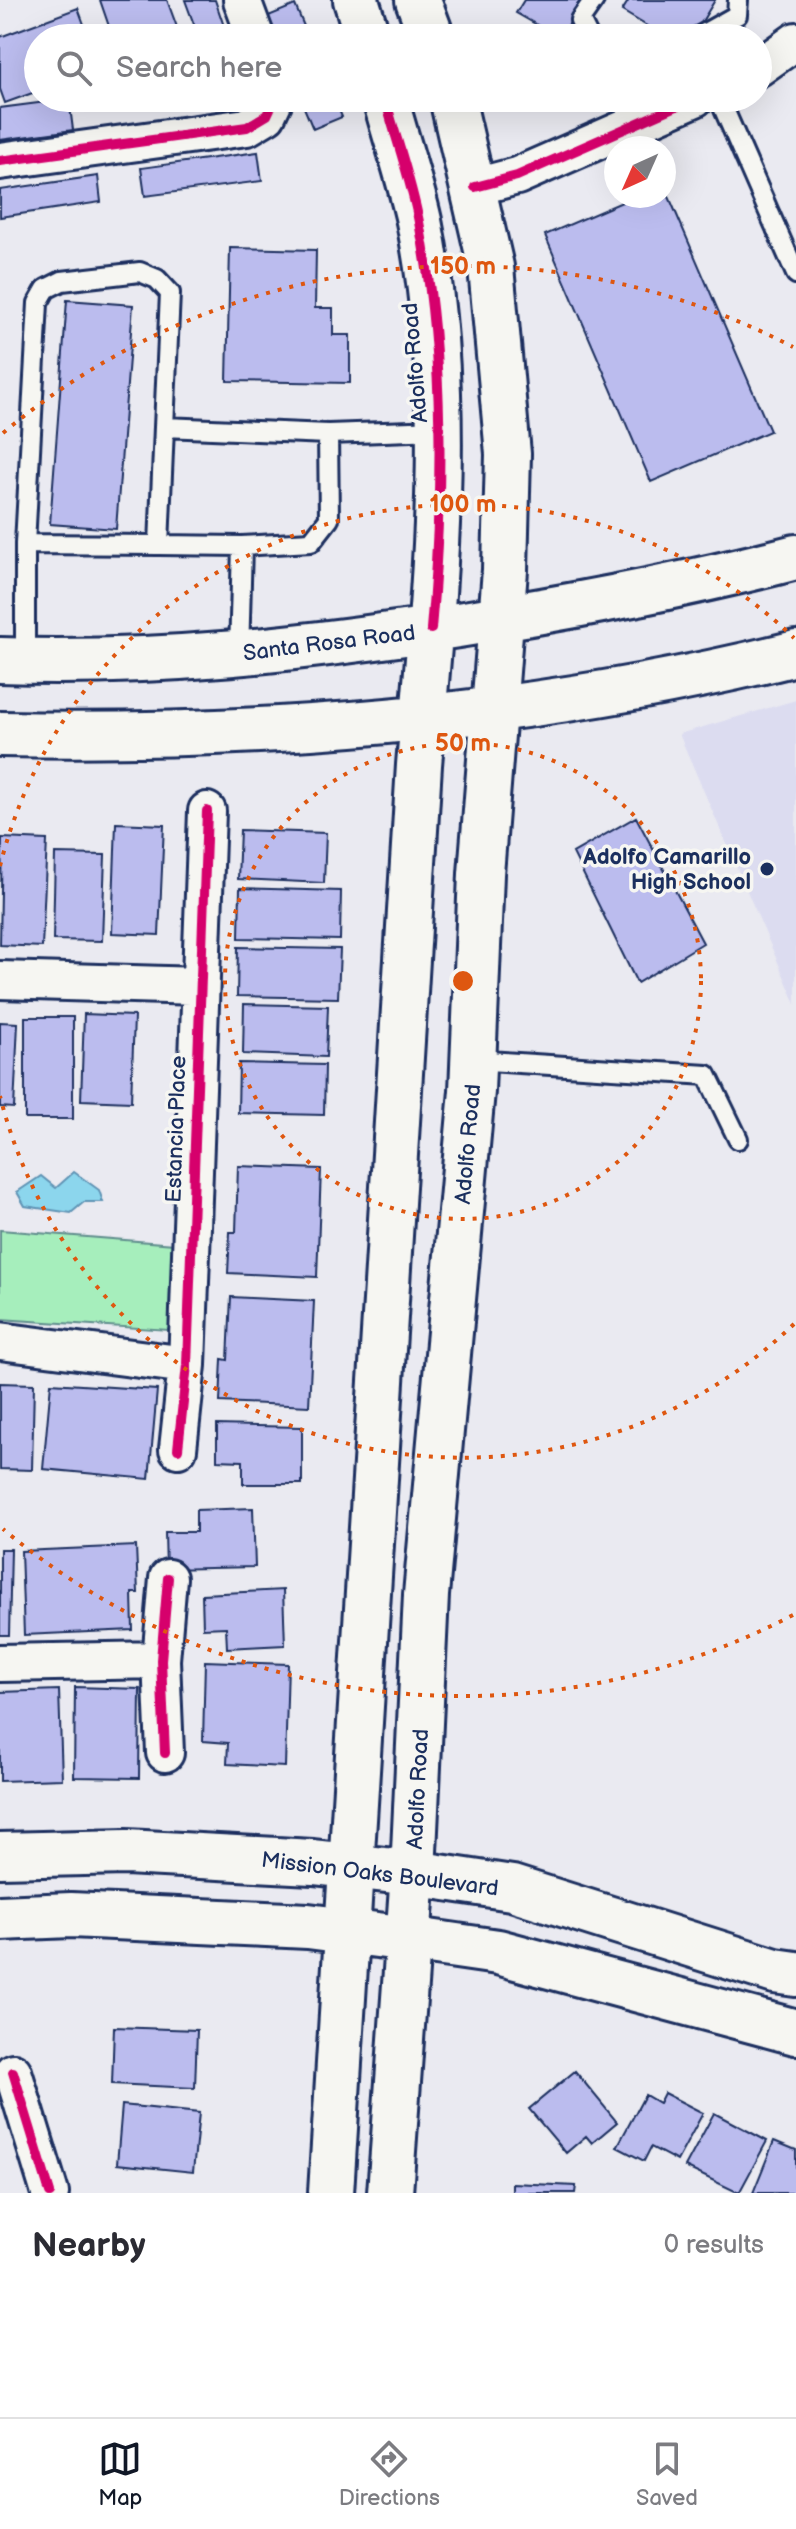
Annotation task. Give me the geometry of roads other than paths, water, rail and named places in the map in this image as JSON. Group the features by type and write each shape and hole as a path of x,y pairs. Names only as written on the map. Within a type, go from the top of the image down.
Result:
{"main road":[{"path":"356,0 364,24"},
{"path":"418,0 427,24"},
{"name":"Adolfo Road","path":"331,2193 431,629 439,430 419,220 389,112"},
{"name":"Adolfo Road","path":"390,2193 413,1873 426,1595 473,1060 481,874 503,617 508,454 504,398 491,267 456,112"},
{"name":"Santa Rosa Road","path":"12,660 92,663 293,650 503,617 796,557"},
{"path":"0,734 124,736 423,717 637,688 796,653"},
{"name":"Mission Oaks Boulevard","path":"0,1855 126,1852 354,1866 413,1873 512,1888 775,1971 796,1974"},
{"path":"0,1918 71,1915 308,1926 408,1939 498,1952 796,2032"}],"street":[{"path":"242,0 251,24"},
{"path":"772,58 796,41"},
{"path":"0,161 247,127 268,112"},
{"path":"475,187 517,176 626,112"},
{"name":"Estancia Place","path":"178,1449 187,1365 207,811"},
{"path":"0,980 199,986"},
{"path":"0,1341 187,1365"},
{"path":"165,1753 161,1660 168,1578"},
{"path":"0,1663 161,1660"},
{"path":"13,2072 50,2193"}],"lane":[{"path":"582,24 580,20 594,0"},
{"path":"721,24 737,15 738,0"},
{"path":"725,112 796,274"},
{"path":"12,660 25,544 38,303 46,289 62,281 140,272 157,279 170,293 159,545"},
{"path":"164,427 328,434 439,430"},
{"path":"25,544 242,546 311,542 329,519 328,434"},
{"path":"239,654 242,546"},
{"path":"473,1060 707,1075 738,1139"}],"water":[{"path":"74,1172 99,1190 103,1202 84,1202 71,1213 25,1206 17,1192 41,1176 56,1188"}],"place":[{"name":"Adolfo Camarillo High School","path":"767,869"}]}
